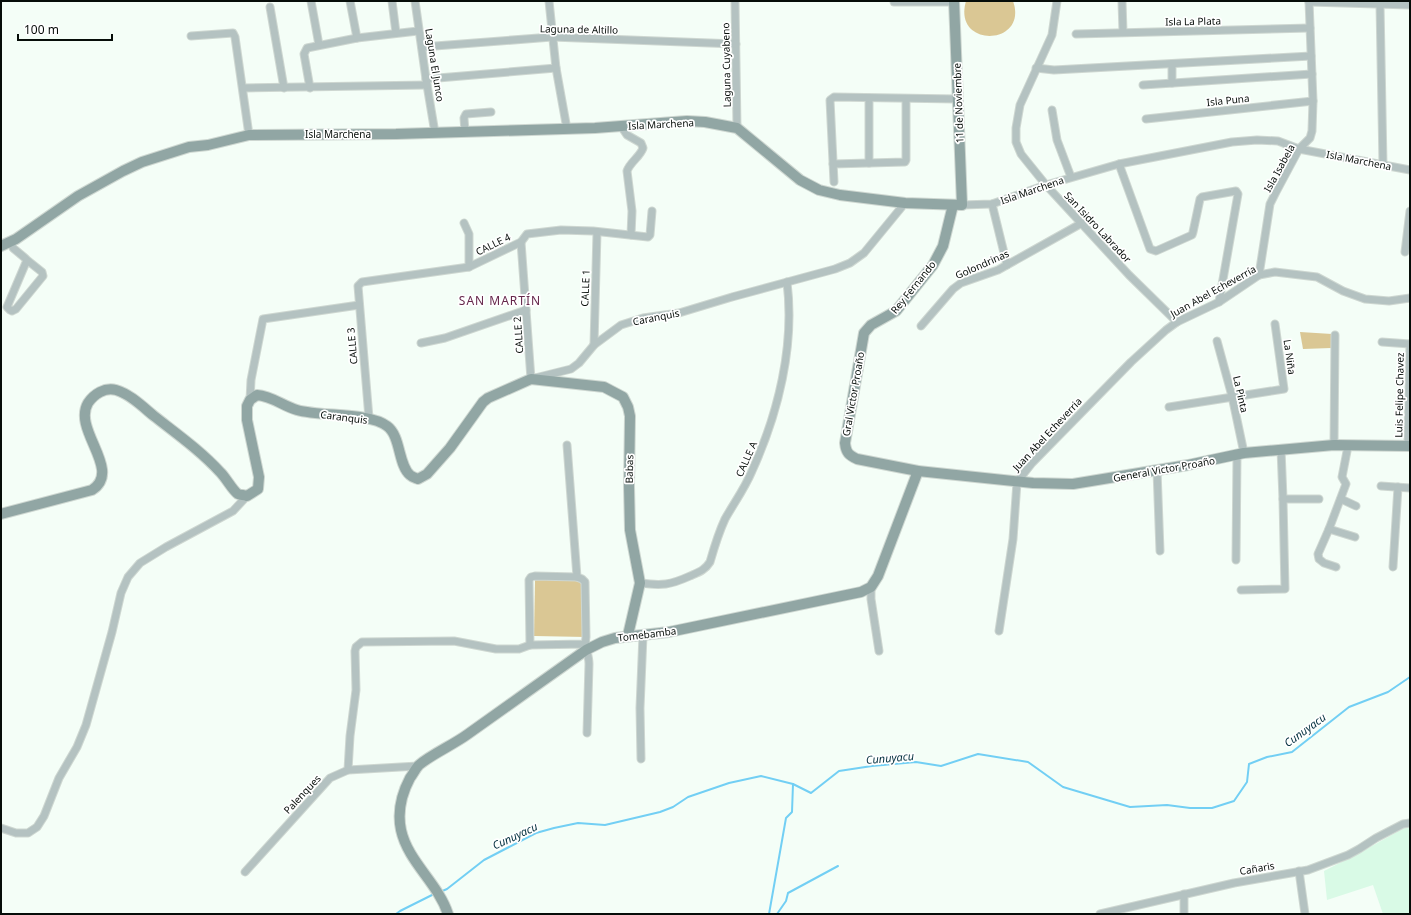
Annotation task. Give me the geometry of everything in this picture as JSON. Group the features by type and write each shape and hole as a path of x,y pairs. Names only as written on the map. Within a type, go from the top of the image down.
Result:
{"street":[{"path":"311,1 319,45"},
{"path":"350,1 357,38"},
{"path":"392,1 396,33"},
{"name":"Laguna El Junco","path":"415,1 418,31 422,47 426,82 435,133"},
{"path":"549,1 556,68 567,129"},
{"name":"Laguna Cuyabeno","path":"735,1 737,128"},
{"name":"San Isidro Labrador","path":"1057,1 1052,35 1020,105 1016,128 1016,142 1021,154 1046,185 1129,275 1177,322"},
{"path":"1122,1 1122,32"},
{"path":"894,2 954,2"},
{"name":"11 de Noviembre","path":"954,2 957,99 957,205"},
{"path":"1309,2 1410,5"},
{"name":"Isla Isabela","path":"1259,275 1270,204 1299,149 1310,138 1312,131 1313,101 1309,2"},
{"path":"1380,4 1382,165"},
{"path":"270,7 284,88"},
{"name":"Isla La Plata","path":"1076,34 1310,28"},
{"path":"310,88 304,54 307,48 357,38 418,31"},
{"path":"191,36 233,33 235,36 249,135"},
{"name":"Laguna de Altillo","path":"422,47 552,37 736,44"},
{"path":"1036,68 1054,70 1311,56"},
{"path":"1172,64 1172,83"},
{"path":"243,88 310,88 426,82 556,68"},
{"path":"1143,85 1312,74"},
{"path":"834,182 830,100 834,97 957,99"},
{"path":"869,98 869,163"},
{"path":"833,164 905,162 906,98"},
{"name":"Isla Puna","path":"1146,119 1313,101"},
{"path":"1052,110 1057,140 1071,177"},
{"path":"465,132 464,118 466,114 490,112"},
{"name":"Isla Marchena","path":"6,244 78,196 123,170 142,162 189,147 208,145 249,135 435,133 567,129 699,121 737,128 800,180 819,190 840,195 905,203 957,205 992,204 1071,177 1119,164 1232,142 1278,141 1299,149 1410,170"},
{"path":"621,126 626,135 641,143 643,148 641,154 628,167 627,171 632,211 631,235"},
{"path":"1119,164 1150,249 1153,251 1192,235 1201,198 1236,191 1238,192 1219,302"},
{"name":"Caranquis","path":"250,400 257,395 264,395 297,410 369,418 386,425 390,428 397,442 406,470 410,476 418,479 427,474 445,453 483,402 488,398 531,379 571,369 579,363 594,345 621,325 631,321 679,313 835,269 850,263 864,253 905,203"},
{"path":"992,204 1007,265"},
{"name":"Rey Fernando","path":"864,333 871,325 896,311 933,265 943,246 957,205"},
{"name":"CALLE 4","path":"370,280 469,267 521,242 527,234 561,230 646,237 650,234 652,211"},
{"path":"1405,252 1410,211"},
{"path":"464,222 469,234 469,267"},
{"name":"Golondrinas","path":"921,326 953,289 961,283 998,270 1082,223"},
{"name":"CALLE 1","path":"594,345 597,232"},
{"name":"CALLE 2","path":"521,242 531,379"},
{"path":"6,244 16,250 42,272 43,277 16,309 12,311 7,307 27,260"},
{"name":"Juan Abel Echeverría","path":"1166,330 1177,322 1219,302 1259,275 1274,272 1317,277 1343,291 1365,299 1389,301 1410,298"},
{"name":"CALLE 3","path":"369,418 358,285 362,282 370,280"},
{"name":"CALLE A","path":"640,583 658,585 674,583 701,572 710,562 724,521 752,473 771,422 784,371 787,349 789,316 787,282"},
{"path":"1,828 16,833 28,833 37,827 44,816 59,778 77,746 86,725 112,632 121,593 128,576 140,563 166,546 233,511 247,496 258,489 259,477 247,420 247,406 250,400 251,380 263,319 359,306"},
{"path":"421,343 445,338 526,310"},
{"name":"La Niña","path":"1232,396 1284,389 1275,324"},
{"name":"Juan Abel Echeverria","path":"999,631 1013,539 1017,482 1032,463 1131,362 1166,330"},
{"name":"Gral Victor Proaño","path":"864,333 845,443 846,451 849,455 857,459 918,471"},
{"path":"1334,445 1336,335"},
{"name":"La Pinta","path":"1217,341 1232,396 1241,454 1236,560"},
{"path":"1382,342 1410,344"},
{"name":"Luis Felipe Chavez","path":"1409,445 1410,344"},
{"name":"Babas","path":"531,379 604,387 623,397 628,407 630,416 630,530 640,583 628,636"},
{"path":"1,514 92,490 97,487 102,479 102,467 86,425 86,411 88,404 96,395 101,391 111,389 122,392 176,432 222,473 238,494 247,496"},
{"path":"1169,406 1232,396"},
{"path":"567,445 577,577"},
{"name":"General Victor Proaño","path":"918,471 1017,482 1072,484 1241,454 1281,449 1334,445 1409,445"},
{"path":"1336,567 1319,560 1318,554 1346,484 1342,477 1348,446"},
{"path":"1241,590 1285,589 1284,499 1281,449"},
{"path":"1157,470 1160,551"},
{"path":"879,651 871,599 871,586 878,576 918,471"},
{"path":"1381,486 1410,488"},
{"path":"1393,567 1398,487"},
{"path":"1341,498 1356,506"},
{"path":"1284,499 1319,499"},
{"path":"1329,529 1355,537"},
{"path":"530,645 529,580 531,577 577,577 584,580 586,585 586,647 589,664 587,733"},
{"name":"Tomebamba","path":"447,910 404,842 400,828 399,810 403,792 418,766 466,736 586,647 615,638 669,632 861,592 871,586"},
{"path":"641,759 640,708 643,635"},
{"path":"348,770 350,736 356,690 355,651 356,647 362,642 454,641 496,649 519,649 530,645 586,647"},
{"name":"Palenques","path":"245,872 330,778 348,770 418,766"},
{"name":"Cañaris","path":"1100,914 1234,882 1308,870 1348,855 1403,824 1410,823"},
{"path":"1299,871 1305,914"},
{"path":"1184,894 1184,914"}],"shaded area":[{"path":"966,1 1013,1 1015,16 1010,27 1001,33 990,36 979,34 970,28 965,17"},
{"path":"1300,332 1332,334 1331,348 1303,349"},
{"path":"535,579 584,581 586,637 534,636"},
{"path":"1410,826 1410,914 1383,914 1373,885 1327,900 1324,871"}],"waterway":[{"name":"Cunuyacu","path":"440,892 447,889 484,860 536,833 578,823 605,825 660,812 673,807 688,797 729,783 761,776 793,784 811,793 839,771 916,762 941,766 978,754 1028,762 1063,787 1130,807 1167,805 1190,808 1212,808 1234,801 1247,782 1249,764 1267,757 1292,752 1349,707 1388,692 1410,677"},
{"path":"769,914 786,818 792,812 793,784"},
{"path":"777,914 786,901 788,893 838,866"},
{"name":"Cunuyacu","path":"396,914 434,894"}],"district":[{"name":"SAN MARTÍN","path":"500,301"}]}
